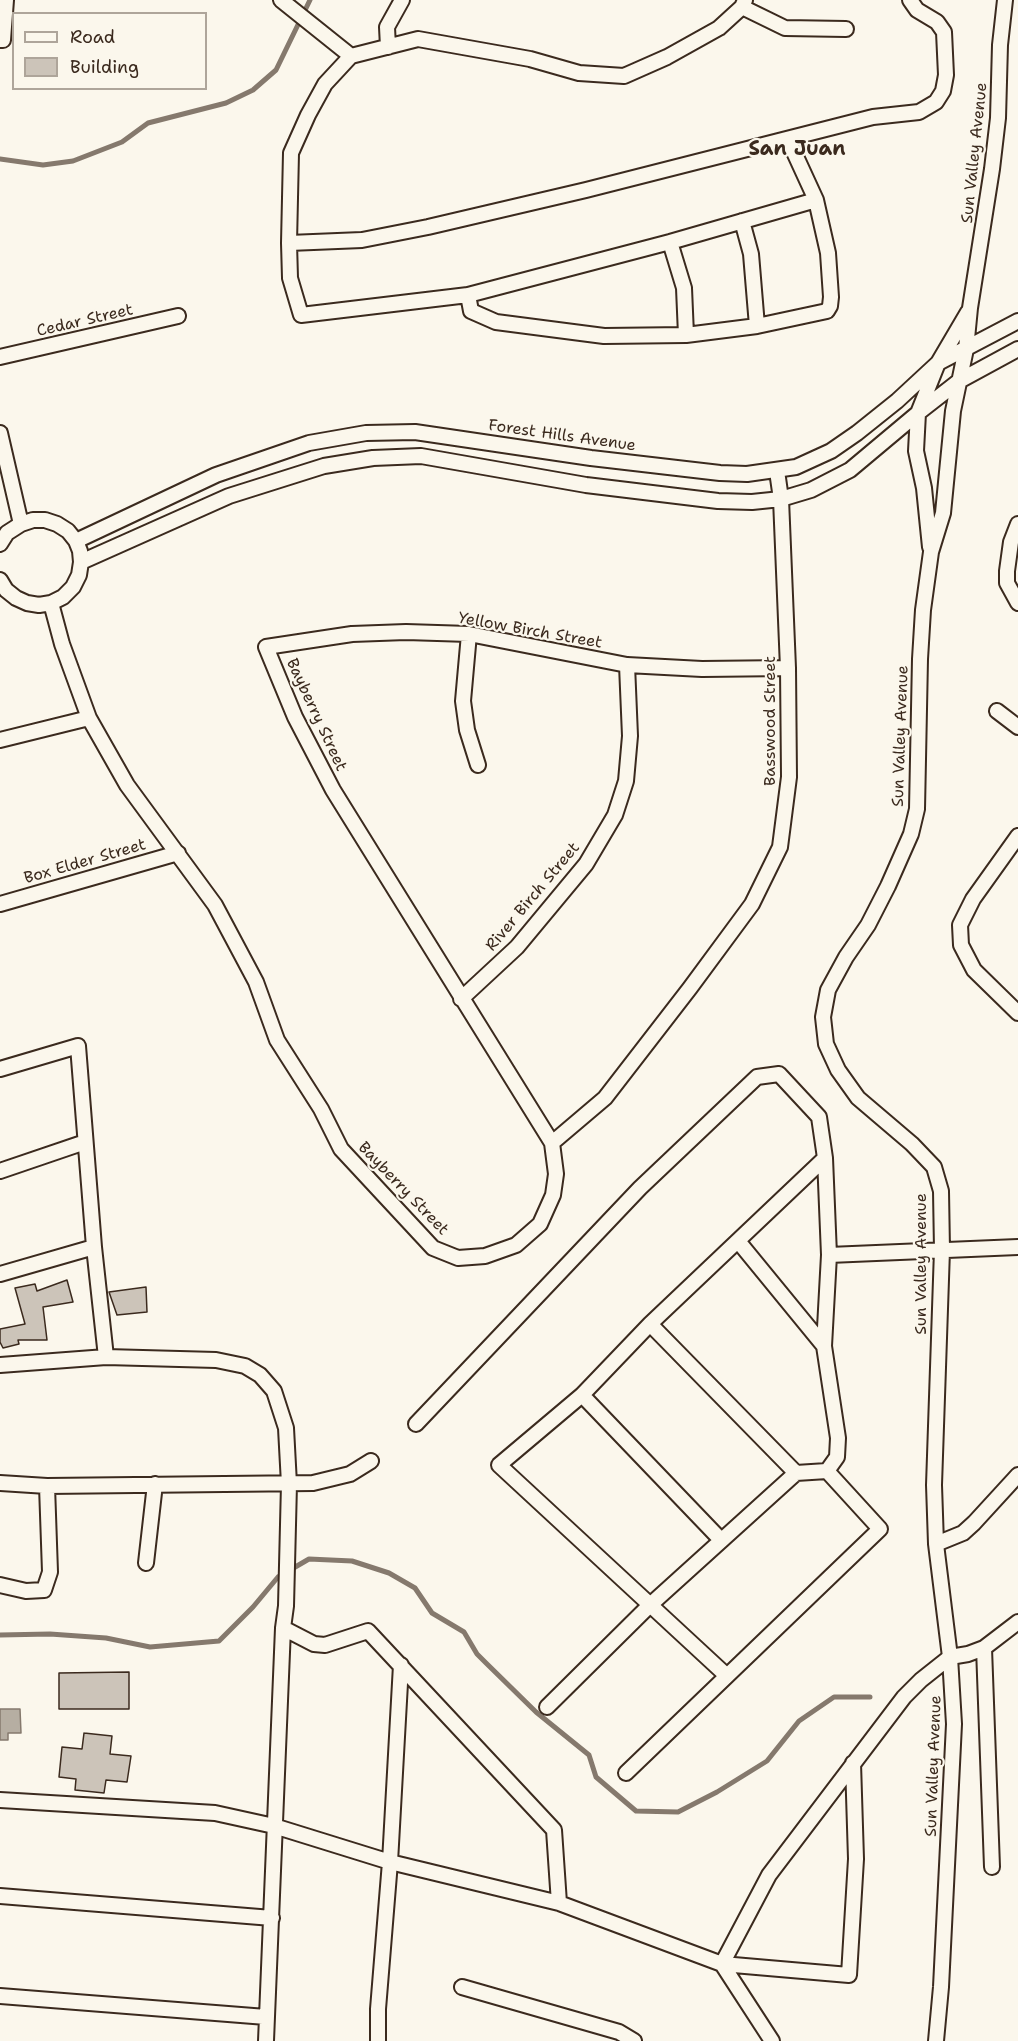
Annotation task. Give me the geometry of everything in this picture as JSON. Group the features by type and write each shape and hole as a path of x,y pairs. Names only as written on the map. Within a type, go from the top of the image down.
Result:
{"street":[{"path":"0,40 3,40 6,0"},
{"path":"280,0 351,56"},
{"path":"388,47 387,27 402,0"},
{"path":"288,243 362,240 428,227 873,117 919,112 936,102 943,91 946,75 944,32 937,22 917,10 910,0"},
{"name":"Sun Valley Avenue","path":"936,2041 941,1987 954,1724 950,1657 936,1544 934,1485 942,1250 941,1191 934,1167 912,1144 858,1098 838,1070 826,1044 823,1017 828,990 846,957 868,925 888,886 913,825 917,809 923,610 931,552 944,513 953,411 966,350 970,308 997,128 1000,45 1005,0"},
{"path":"816,200 468,296 301,315 290,278 288,243 291,153 325,84 351,56 418,39 530,59 579,73 624,76 667,57 720,28 744,4 785,28 846,29"},
{"path":"468,296 471,312 496,322 604,336 686,335 757,326 827,311 830,306 828,253 816,200 788,139"},
{"path":"742,221 751,254 757,326"},
{"path":"670,242 684,288 686,335"},
{"name":"Sun Valley Avenue","path":"931,552 924,488 916,451 918,412 938,363 970,308"},
{"name":"Cedar Street","path":"0,357 178,316"},
{"name":"Forest Hills Avenue","path":"76,541 216,475 309,443 366,433 415,432 591,458 720,473 747,474 796,467 831,451 897,401 938,363 1018,321"},
{"path":"81,562 230,496 324,466 373,458 421,456 586,485 718,501 752,502 781,499 811,490 850,470 918,412 960,381 1018,349"},
{"path":"0,433 21,524"},
{"name":"Basswood Street","path":"552,1143 605,1098 690,988 752,904 780,847 789,777 788,668 781,499 777,471"},
{"path":"0,544 7,533 21,524 39,520 57,524 68,531 76,541 81,562 79,575 73,587 63,597 51,603 39,605 27,603 11,594 0,580"},
{"path":"1018,524 1011,542 1006,571 1007,583 1018,603"},
{"name":"Bayberry Street","path":"51,603 62,644 89,718 128,784 215,905 256,982 278,1040 321,1109 341,1149 433,1248 458,1258 484,1256 516,1245 540,1224 553,1195 556,1174 552,1143 333,790 295,717 266,647"},
{"name":"Yellow Birch Street","path":"266,647 352,634 406,632 469,634 627,665 702,669 788,668"},
{"path":"469,634 464,701 467,730 478,765"},
{"name":"River Birch Street","path":"461,999 525,938 586,864 615,815 626,781 630,736 627,665"},
{"path":"997,711 1018,727"},
{"path":"0,740 89,718"},
{"path":"1018,836 973,899 960,925 962,945 974,970 1018,1013"},
{"name":"Box Elder Street","path":"0,904 178,853"},
{"path":"0,1069 78,1046 94,1247 106,1357"},
{"path":"416,1424 640,1188 757,1077 779,1074 819,1117 825,1158 829,1255 824,1346 838,1438 837,1457 826,1471 796,1473 649,1606 548,1707"},
{"path":"0,1171 85,1142"},
{"path":"727,1676 649,1606 500,1465 582,1395 650,1324 825,1158"},
{"path":"738,1241 824,1346"},
{"path":"0,1274 94,1247"},
{"path":"829,1255 1018,1247"},
{"path":"650,1324 796,1473"},
{"path":"0,1365 106,1357 216,1360 245,1366 260,1375 274,1391 286,1428 289,1484 286,1606 283,1628 266,2041"},
{"path":"582,1395 721,1540"},
{"path":"0,1483 47,1486 313,1483 350,1474 371,1461"},
{"path":"626,1773 880,1529 826,1471"},
{"path":"936,1544 963,1533 1018,1475"},
{"path":"146,1563 155,1484"},
{"path":"0,1585 26,1591 44,1590 50,1572 47,1486"},
{"path":"722,1964 769,1875 904,1697 950,1657 984,1648 1018,1622"},
{"path":"283,1628 314,1644 325,1645 368,1631 554,1830 559,1903"},
{"path":"984,1648 992,1867"},
{"path":"378,2041 378,2010 390,1862 401,1665"},
{"path":"0,1800 215,1813 274,1826 390,1862 559,1903 722,1964 849,1975 856,1859 853,1763"},
{"path":"0,1896 272,1918"},
{"path":"722,1964 772,2041"},
{"path":"462,1987 620,2032 634,2041"},
{"path":"0,1996 266,2017"}],"shaded area":[{"path":"0,1709 20,1709 21,1733 8,1733 8,1740 0,1740"}],"building":[{"path":"67,1280 73,1302 43,1307 47,1340 18,1340 19,1344 3,1348 0,1342 0,1329 25,1324 15,1288 35,1284 37,1291"},
{"path":"146,1287 147,1312 117,1315 109,1292"},
{"path":"129,1672 129,1709 59,1709 59,1673"},
{"path":"84,1733 112,1736 110,1754 131,1756 127,1782 106,1780 104,1793 75,1790 76,1779 59,1777 62,1747 82,1749"}],"waterway":[{"path":"0,159 43,165 73,161 122,142 148,123 226,103 253,90 276,70 310,0"},
{"path":"0,1635 50,1634 106,1638 150,1647 219,1641 253,1607 278,1577 309,1559 352,1561 389,1573 415,1588 432,1613 464,1632 477,1654 486,1663 536,1712 589,1755 596,1777 636,1811 678,1812 717,1792 767,1761 799,1721 834,1697 870,1697"}],"district":[{"name":"San Juan","path":"797,150"}]}
